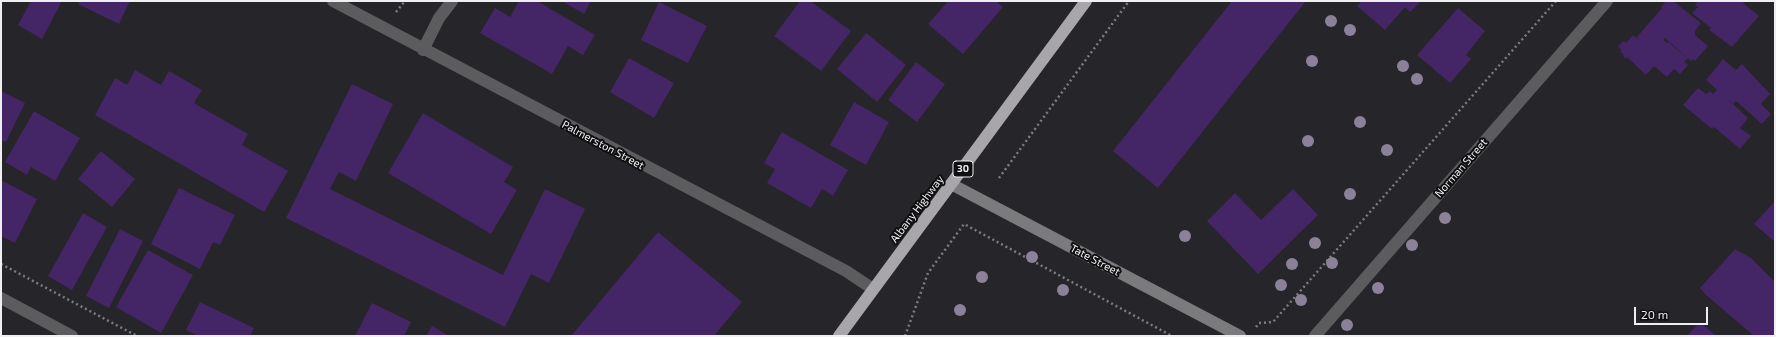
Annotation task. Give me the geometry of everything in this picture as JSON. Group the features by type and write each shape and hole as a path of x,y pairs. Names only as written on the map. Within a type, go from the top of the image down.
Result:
{"highway":[{"name":"Albany Highway","path":"839,336 1086,1"}],"street":[{"name":"Palmerston Street","path":"333,1 423,50 846,271 874,289"},
{"path":"423,50 439,18 452,1"},
{"name":"Norman Street","path":"1315,336 1607,1"},
{"name":"Tate Street","path":"951,184 1240,336"},
{"path":"1,298 72,336"}],"path":[{"path":"396,12 405,1"},
{"path":"998,178 1129,1"},
{"path":"1253,332 1259,323 1273,322 1556,1"},
{"path":"905,336 928,273 964,224 1172,336"},
{"path":"1,264 137,336"}],"building":[{"path":"31,1 62,1 42,39 18,25"},
{"path":"80,1 130,1 119,24 78,4"},
{"path":"519,1 537,1 595,35 583,55 568,46 552,74 480,33 495,8 510,17"},
{"path":"562,1 591,1 584,14"},
{"path":"800,1 810,1 851,31 821,71 774,36"},
{"path":"948,1 996,1 1003,7 963,54 928,24"},
{"path":"1232,1 1306,1 1158,188 1113,151"},
{"path":"1362,1 1421,1 1410,12 1405,7 1385,30 1357,6"},
{"path":"1666,1 1673,1 1701,23 1695,31 1695,35 1708,46 1695,61 1693,59 1691,61 1688,58 1684,62 1688,65 1680,74 1674,69 1667,77 1654,66 1646,75 1627,57 1626,59 1623,56 1624,55 1620,51 1622,50 1618,47 1623,41 1626,43 1633,35 1636,38 1662,8 1661,7","holes":["1665,38 1686,57 1668,42 1667,43 1663,40"]},
{"path":"1698,1 1745,1 1743,3 1759,16 1732,47 1709,30 1711,28 1692,13 1698,7 1695,5"},
{"path":"659,2 707,26 688,63 641,40"},
{"path":"1458,8 1485,31 1466,55 1471,59 1450,83 1417,55"},
{"path":"866,33 906,65 877,102 837,69"},
{"path":"629,58 674,83 654,118 610,92"},
{"path":"1723,59 1736,70 1742,64 1770,94 1761,104 1771,114 1762,124 1736,101 1734,104 1728,99 1748,118 1740,128 1751,136 1740,149 1714,127 1712,129 1683,105 1698,88 1706,94 1710,91 1713,94 1717,90 1706,80"},
{"path":"916,62 945,84 917,122 888,100"},
{"path":"135,70 161,85 169,71 202,90 194,103 248,134 242,145 288,171 264,212 95,115 115,78 127,85"},
{"path":"352,84 393,104 356,181 339,172 330,189 503,275 545,189 585,209 549,283 531,274 505,327 286,218"},
{"path":"1,91 25,103 6,142 1,140"},
{"path":"854,102 889,122 866,165 830,145"},
{"path":"34,111 80,138 55,181 31,167 27,175 5,162"},
{"path":"423,113 513,167 504,182 517,190 491,234 388,173"},
{"path":"782,132 848,170 833,196 822,189 811,208 767,183 775,169 764,163"},
{"path":"101,151 135,179 112,207 78,179"},
{"path":"1,180 37,199 15,243 1,236"},
{"path":"179,188 235,215 220,245 213,242 200,269 151,244"},
{"path":"1293,189 1318,215 1258,274 1207,221 1235,193 1261,220"},
{"path":"1775,201 1775,242 1754,224"},
{"path":"83,213 107,227 72,290 48,276"},
{"path":"120,229 143,241 109,308 86,296"},
{"path":"658,232 742,302 714,336 571,336"},
{"path":"1735,249 1751,258 1775,282 1775,336 1754,336 1706,295 1700,288"},
{"path":"148,250 193,275 161,333 116,307"},
{"path":"200,302 254,328 250,336 198,336 186,330"},
{"path":"372,303 411,322 404,336 355,336"},
{"path":"1700,322 1716,336 1687,336"},
{"path":"432,326 449,336 426,336"}]}
